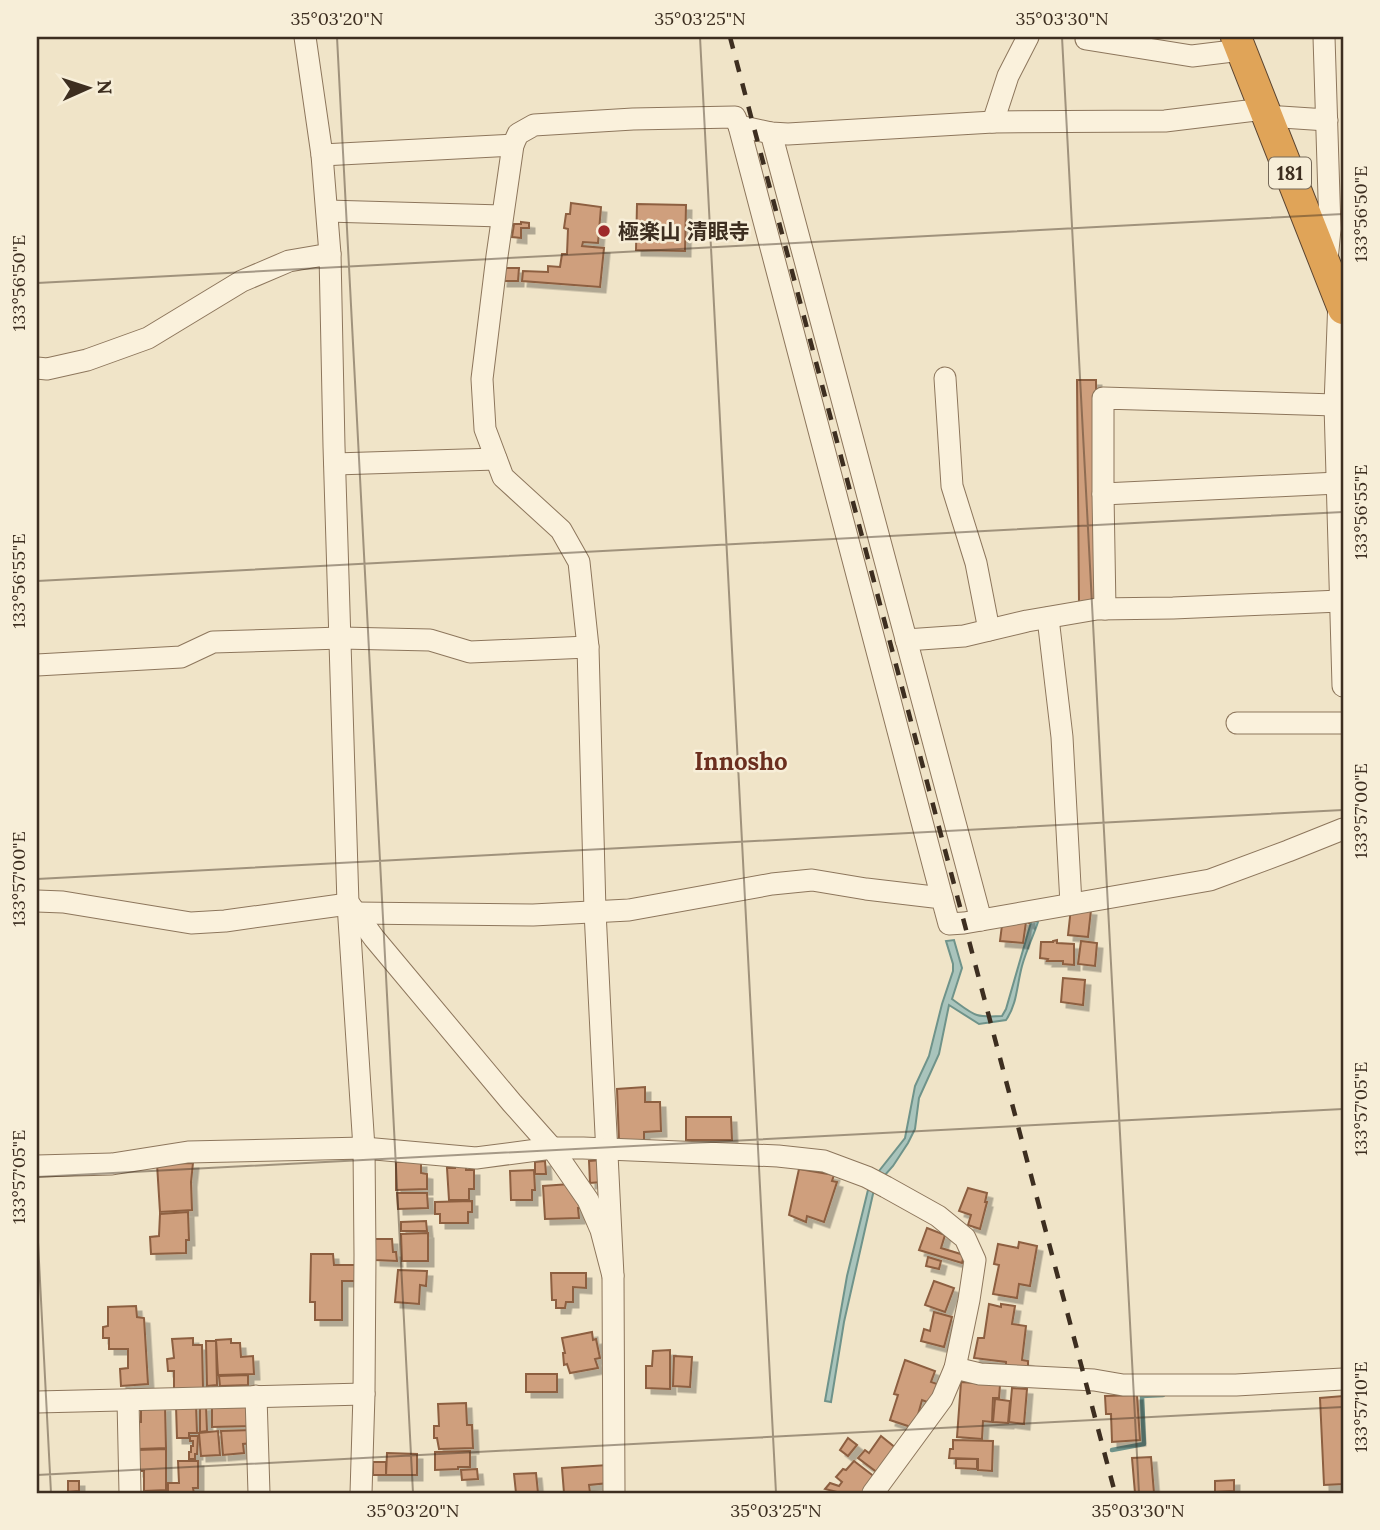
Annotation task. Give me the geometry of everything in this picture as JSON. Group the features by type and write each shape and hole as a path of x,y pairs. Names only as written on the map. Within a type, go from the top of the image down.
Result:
{"highway":[{"name":"181","path":"1238,43 1341,304"}],"street":[{"path":"305,37 322,155 330,254 341,638 364,1148 364,1394 361,1493"},
{"path":"993,122 1008,76 1028,37"},
{"path":"1324,37 1333,124 1327,267"},
{"path":"1086,39 1192,56 1238,43"},
{"path":"739,126 771,134 788,134 993,122 1165,121 1266,113 1333,124"},
{"path":"614,1493 613,1276 595,911 589,647 579,562 561,530 503,477 485,429 482,379 502,216 513,145 518,134 534,125 735,117 949,924 1210,880 1343,829"},
{"path":"771,134 981,920"},
{"path":"322,155 513,145"},
{"path":"327,211 502,216"},
{"path":"37,368 47,369 87,360 148,338 242,281 289,261 330,254"},
{"path":"1341,304 1335,405 1343,686"},
{"path":"945,379 952,486 976,563 989,630"},
{"path":"1105,608 1103,398 1335,405"},
{"path":"335,464 496,459"},
{"path":"1102,494 1338,483"},
{"path":"906,640 964,636 1097,608 1341,607"},
{"path":"1048,618 1062,737 1071,904"},
{"path":"37,665 181,657 213,642 341,638 430,640 470,652 589,647"},
{"path":"1237,723 1343,723"},
{"path":"37,901 63,902 191,923 352,909 533,915 629,909 772,884 812,880 942,898"},
{"path":"352,909 552,1148 588,1200 601,1230 613,1276"},
{"path":"37,1166 112,1164 188,1152 364,1148 476,1157 552,1148 606,1149 778,1156 824,1161 876,1182 938,1216 965,1238 975,1260 955,1368 942,1399 873,1493"},
{"path":"955,1368 979,1374 1094,1380 1123,1385 1236,1385 1343,1379"},
{"path":"37,1402 364,1394"},
{"path":"256,1396 259,1493"},
{"path":"128,1400 130,1493"}],"water":[{"path":"1032,919 1038,922 1006,1020 979,1024 949,1005 939,1054 919,1098 915,1129 873,1194 844,1322 831,1402 825,1401 847,1276 868,1190 905,1138 915,1086 929,1056 953,971 946,941 954,940 962,968 952,999 975,1014 1002,1016"}],"building":[{"path":"571,203 601,207 598,243 583,242 582,246 604,248 600,287 522,281 523,271 548,272 548,266 560,267 562,254 567,254 568,229 564,228"},
{"path":"637,204 686,205 685,251 636,250"},
{"path":"529,223 529,228 521,228 521,238 512,237 514,224"},
{"path":"503,268 519,268 518,281 502,281"},
{"path":"1077,380 1096,380 1098,602 1079,602"},
{"path":"1071,908 1091,910 1088,937 1068,935"},
{"path":"1029,918 1023,943 1000,941 1002,925"},
{"path":"1057,940 1057,943 1074,944 1074,965 1040,958 1041,942"},
{"path":"1081,941 1097,943 1095,966 1078,964"},
{"path":"1063,978 1085,980 1083,1005 1061,1002"},
{"path":"645,1087 645,1102 660,1102 661,1131 644,1132 644,1141 619,1141 617,1089"},
{"path":"686,1117 731,1117 732,1140 686,1140"},
{"path":"601,1160 602,1182 590,1183 589,1161"},
{"path":"545,1161 546,1174 535,1174 535,1162"},
{"path":"396,1162 421,1162 421,1173 427,1174 427,1189 396,1190"},
{"path":"193,1163 192,1210 160,1212 157,1164"},
{"path":"455,1164 466,1165 466,1170 474,1170 474,1189 469,1189 469,1200 449,1200 447,1168 455,1168"},
{"path":"799,1169 834,1175 832,1181 837,1182 824,1222 807,1216 806,1222 789,1215"},
{"path":"534,1170 535,1190 532,1190 532,1200 511,1200 510,1171"},
{"path":"570,1184 583,1208 578,1208 579,1218 545,1219 543,1186"},
{"path":"968,1188 987,1193 980,1229 968,1225 971,1215 959,1211"},
{"path":"397,1193 427,1193 428,1208 398,1209"},
{"path":"472,1201 468,1223 440,1223 440,1214 435,1214 435,1202"},
{"path":"188,1212 189,1240 186,1240 186,1253 151,1254 150,1237 159,1236 160,1214"},
{"path":"426,1221 427,1231 401,1231 401,1222"},
{"path":"927,1228 945,1235 941,1248 964,1255 962,1263 919,1250"},
{"path":"428,1233 428,1261 402,1261 401,1234"},
{"path":"374,1239 392,1239 397,1261 375,1260"},
{"path":"1019,1242 1037,1246 1030,1286 1019,1284 1017,1298 993,1294 999,1265 994,1264 998,1244 1018,1248"},
{"path":"311,1254 333,1254 334,1265 356,1265 356,1281 342,1281 342,1320 315,1320 315,1302 310,1302"},
{"path":"928,1257 941,1261 939,1269 926,1266"},
{"path":"398,1270 427,1271 426,1286 420,1285 419,1304 395,1302"},
{"path":"551,1273 586,1273 586,1288 573,1287 573,1302 566,1302 565,1308 556,1308 556,1300 552,1300"},
{"path":"934,1281 954,1288 945,1312 925,1305"},
{"path":"989,1304 1015,1306 1012,1324 1026,1326 1022,1360 1028,1361 1028,1369 1006,1368 1006,1362 974,1358 978,1338 984,1338"},
{"path":"136,1306 137,1317 144,1318 148,1384 121,1386 120,1369 128,1368 128,1349 109,1349 109,1338 103,1338 103,1327 108,1326 108,1307"},
{"path":"934,1312 952,1317 944,1347 921,1341 924,1329 930,1331"},
{"path":"592,1332 600,1358 595,1359 598,1368 570,1373 567,1364 564,1365 562,1338"},
{"path":"193,1338 193,1345 202,1345 203,1388 174,1389 174,1371 168,1371 167,1359 174,1358 172,1339"},
{"path":"231,1339 231,1343 240,1343 241,1357 253,1356 254,1374 218,1375 216,1340"},
{"path":"206,1341 216,1341 217,1385 207,1386"},
{"path":"670,1350 670,1389 646,1388 646,1366 652,1366 653,1351"},
{"path":"674,1356 692,1357 690,1387 673,1386"},
{"path":"905,1360 935,1371 931,1382 940,1385 930,1403 922,1400 916,1422 911,1427 890,1420 898,1395 894,1394"},
{"path":"526,1374 557,1374 557,1392 526,1392"},
{"path":"248,1375 248,1385 220,1386 219,1376"},
{"path":"961,1382 1000,1385 999,1398 993,1398 992,1422 983,1421 982,1439 957,1437"},
{"path":"1012,1388 1027,1389 1024,1424 1009,1422"},
{"path":"1137,1395 1140,1440 1112,1442 1111,1414 1106,1414 1105,1396"},
{"path":"1343,1396 1343,1484 1324,1485 1320,1398"},
{"path":"995,1399 1010,1401 1008,1423 993,1422"},
{"path":"466,1403 467,1425 472,1425 473,1448 439,1449 437,1438 434,1438 434,1426 439,1426 438,1404"},
{"path":"196,1405 197,1433 189,1433 189,1438 177,1438 176,1406"},
{"path":"206,1405 207,1431 200,1432 200,1406"},
{"path":"251,1405 252,1426 212,1427 212,1406"},
{"path":"165,1406 166,1448 138,1449 134,1422 141,1422 141,1407"},
{"path":"252,1430 253,1443 243,1444 244,1453 223,1455 221,1431"},
{"path":"218,1431 220,1455 201,1456 199,1433"},
{"path":"190,1436 198,1436 195,1459 189,1459 193,1446"},
{"path":"881,1436 897,1449 878,1473 858,1458 865,1450 869,1453"},
{"path":"848,1438 857,1445 848,1456 840,1450"},
{"path":"953,1440 993,1441 992,1471 978,1470 978,1459 949,1458"},
{"path":"166,1449 166,1490 144,1491 144,1471 138,1471 138,1450"},
{"path":"470,1451 470,1467 435,1470 435,1452"},
{"path":"387,1453 417,1454 417,1475 386,1475"},
{"path":"1151,1457 1154,1493 1135,1493 1132,1458"},
{"path":"956,1459 977,1459 977,1469 956,1468"},
{"path":"178,1461 198,1461 198,1488 193,1488 194,1493 168,1493 168,1483 179,1483"},
{"path":"854,1461 876,1478 865,1493 841,1493 825,1489 830,1483 839,1486 842,1482 836,1477"},
{"path":"373,1462 386,1462 386,1475 373,1475"},
{"path":"608,1465 609,1483 589,1485 590,1493 564,1493 562,1468"},
{"path":"477,1469 478,1479 462,1480 461,1470"},
{"path":"536,1473 538,1493 516,1493 514,1474"},
{"path":"1234,1480 1234,1491 1215,1492 1215,1481"},
{"path":"68,1481 79,1481 79,1491 68,1492"}],"waterway":[{"path":"1112,1450 1144,1444 1142,1396 1163,1395"}],"railway":[{"path":"730,37 1115,1493"}],"place":[{"name":"極楽山 清眼寺","path":"604,231"}],"district":[{"name":"Innosho","path":"741,761"}]}
